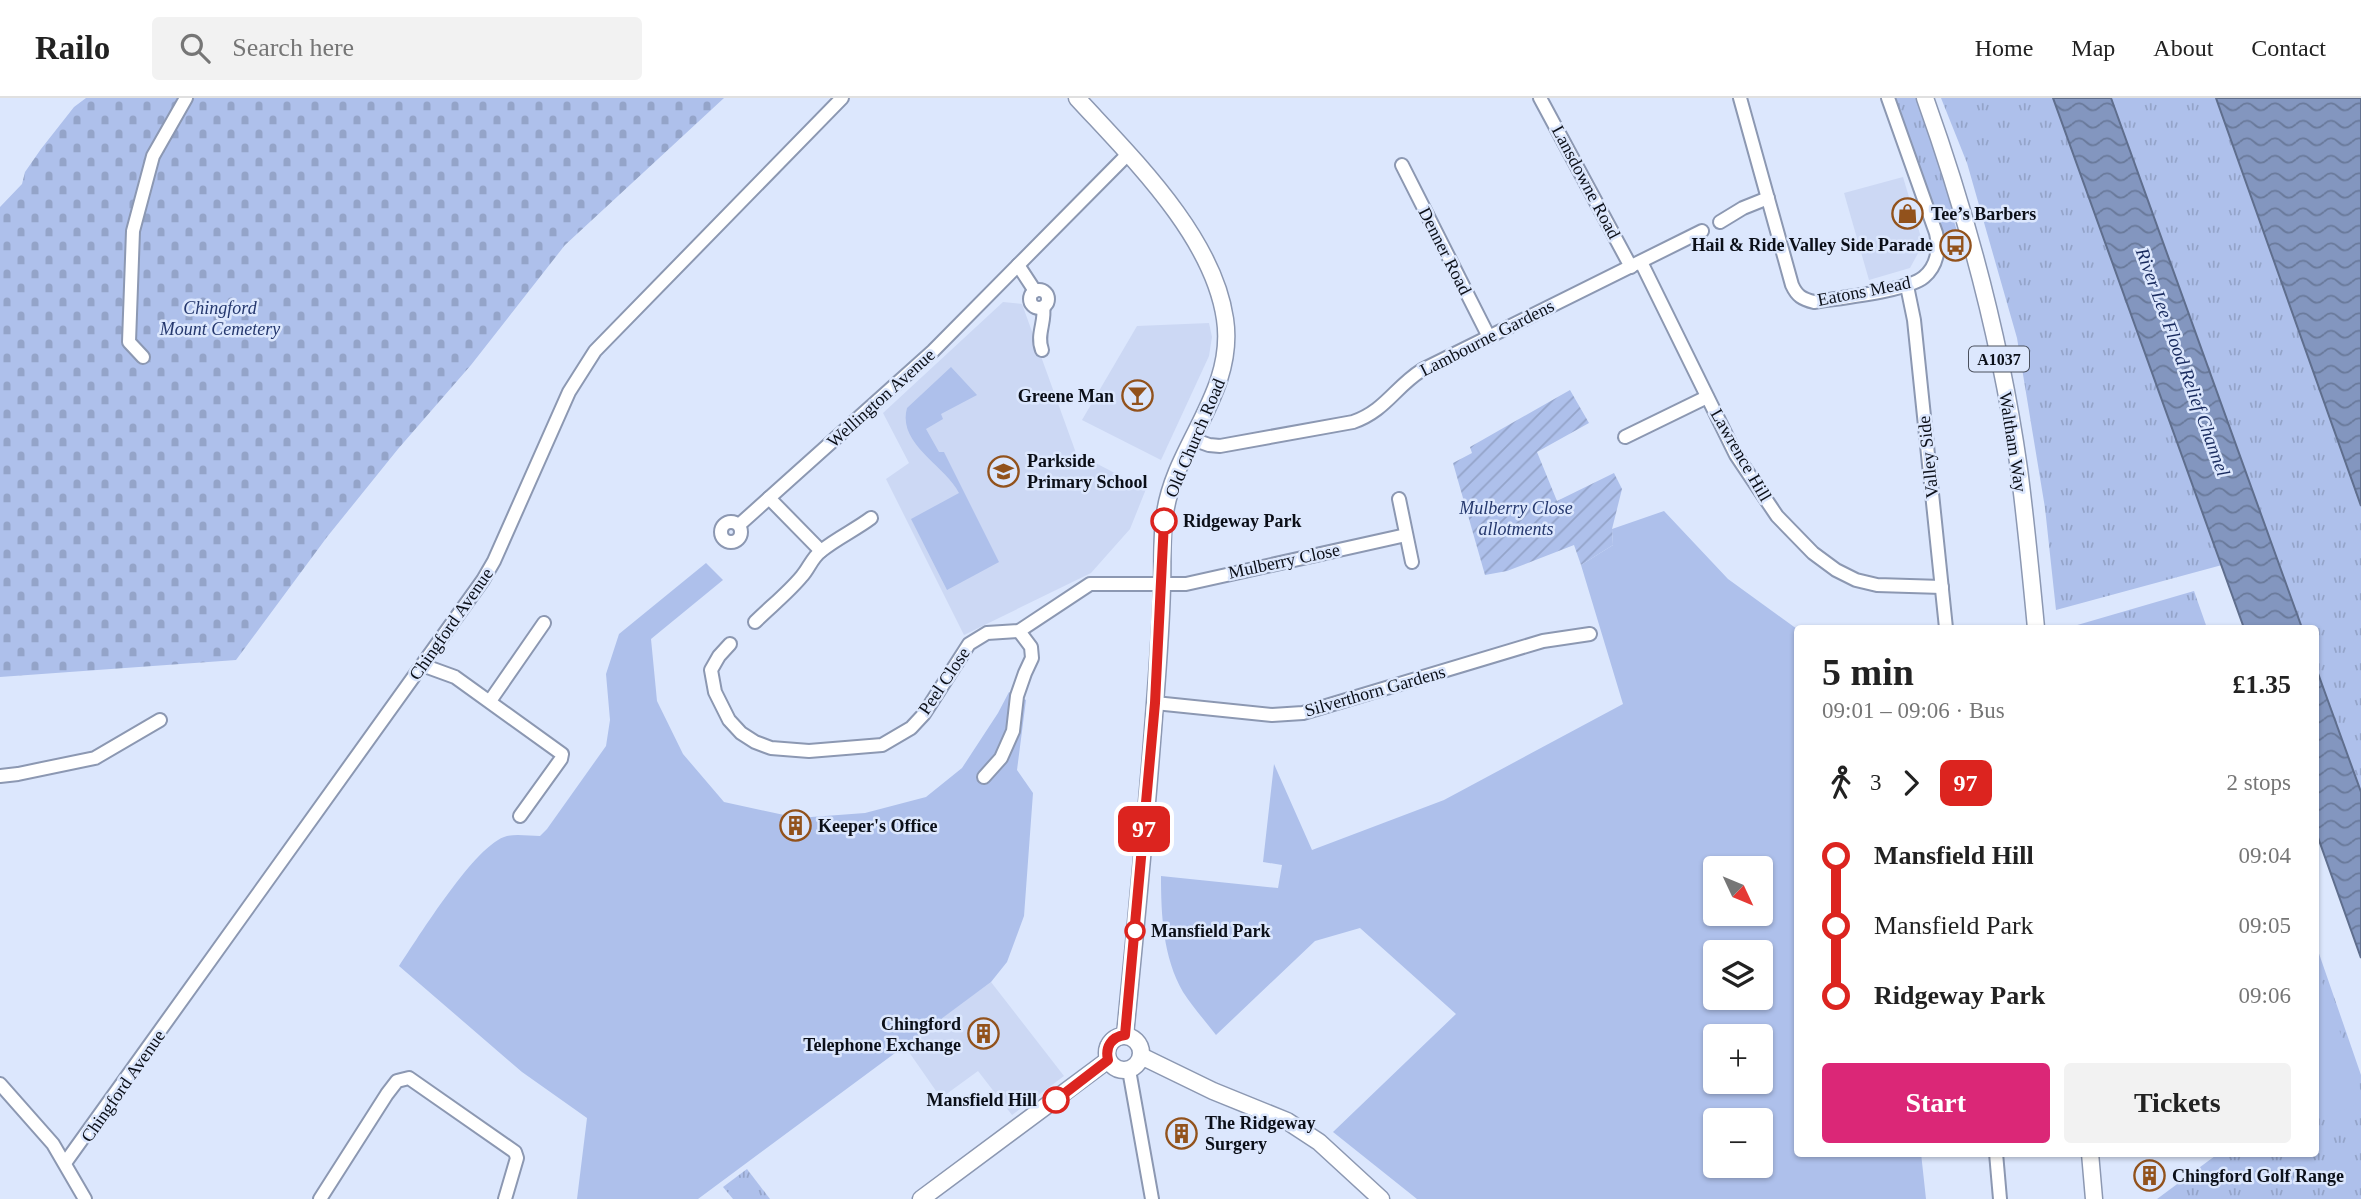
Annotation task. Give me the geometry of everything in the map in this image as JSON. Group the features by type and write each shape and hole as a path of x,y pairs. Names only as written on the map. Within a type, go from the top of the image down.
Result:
{"main road":[{"name":"Old Church Road","path":"1077,98 1128,154 1193,239 1214,281 1224,311 1226,353 1222,376 1178,470 1165,513 1155,703 1125,1035 1110,1042 1107,1048 1108,1060"},
{"name":"Waltham Way","path":"1925,98 1973,245 1998,355 2019,469 2036,625"},
{"path":"921,1199 1108,1060 1115,1068 1129,1070 1138,1063 1142,1056 1141,1047 1137,1040 1125,1035"},
{"path":"1142,1056 1222,1095 1287,1121 1319,1142 1381,1199"},
{"path":"2090,1157 2094,1199"}],"street":[{"path":"143,357 130,342 133,232 153,156 186,98"},
{"name":"Chingford Avenue","path":"65,1163 494,561 569,392 595,351 842,98"},
{"name":"Lansdowne Road","path":"1540,98 1636,264"},
{"name":"Eatons Mead","path":"1740,98 1792,285 1803,300 1814,302 1907,286 1923,279 1939,252 1939,244 1888,98"},
{"name":"Wellington Avenue","path":"739,525 933,351 1128,154"},
{"name":"Denner Road","path":"1402,165 1489,337"},
{"path":"1720,222 1743,208 1768,198"},
{"name":"Lambourne Gardens","path":"1192,439 1220,446 1360,420 1379,410 1413,376 1702,231"},
{"name":"Lawrence Hill","path":"1636,264 1736,455 1777,516 1813,553 1836,570 1856,580 1877,585 1942,587"},
{"path":"1018,265 1035,291 1031,302 1035,306 1043,307 1045,313 1039,343 1042,350"},
{"name":"Valley Side","path":"1907,286 1914,320 1946,625"},
{"path":"1625,437 1707,397"},
{"path":"769,498 821,551"},
{"path":"1399,499 1412,562"},
{"path":"755,622 803,575 809,563 821,551 839,537 851,534 871,518"},
{"name":"Mulberry Close","path":"1163,585 1186,583 1406,535"},
{"name":"Peel Close","path":"730,645 719,656 711,670 715,692 729,720 741,733 771,748 808,751 863,748 882,745 911,728 924,715 969,644 987,633 1019,631 1090,584 1163,585"},
{"path":"490,701 544,623"},
{"path":"984,777 1001,758 1013,731 1017,696 1032,658 1031,647 1019,631"},
{"name":"Silverthorn Gardens","path":"1155,703 1272,715 1304,713 1543,641 1590,634"},
{"path":"422,665 454,677 562,754 520,816"},
{"path":"0,776 95,758 160,720"},
{"path":"1129,1070 1152,1199"},
{"path":"320,1199 387,1094 397,1081 409,1078 515,1152 517,1158 505,1199"},
{"path":"0,1084 53,1144 85,1199"},
{"path":"1996,1157 2000,1199"}],"shaded area":[{"path":"1903,177 1923,244 1910,268 1869,280 1844,193"},
{"name":"Parkside Primary School","path":"1003,302 1022,304 1076,453 1146,489 1130,529 1091,573 964,635 886,479 909,463 883,413"},
{"path":"1209,323 1212,337 1209,356 1161,460 1082,420 1137,326"},
{"path":"991,982 1064,1076 1012,1115 978,1071 941,1098 904,1045"}],"green space":[{"name":"Chingford Mount Cemetery","path":"86,98 724,98 565,245 471,365 327,537 236,660 0,677 0,207 22,184 25,172 74,107"},
{"path":"1896,98 1918,98 1955,209 1951,210 1961,246 1949,259"},
{"path":"1941,98 2053,98 2222,565 2056,610 2045,508 2017,338 1967,163"},
{"path":"2111,98 2216,98 2361,506 2361,792 2319,676 2319,625 2301,625"},
{"path":"951,367 977,395 941,414 943,419 926,429 939,452 944,452 999,562 947,590 911,519 959,493 915,443 906,421 907,408"},
{"name":"Mulberry Close allotments","path":"1570,390 1589,423 1537,452 1557,501 1614,473 1622,489 1612,529 1613,545 1581,565 1574,545 1507,571 1485,575 1453,463 1472,453 1470,447"},
{"name":"Mansfield Park","path":"1664,511 1728,579 1794,627 1794,1157 1921,1157 1926,1199 1417,1199 1333,1132 1456,1014 1360,928 1315,941 1216,1035 1183,992 1171,965 1164,936 1161,876 1278,888 1282,865 1263,862 1274,764 1312,850 1444,800 1623,704 1581,565 1613,545 1612,529"},
{"path":"706,563 723,580 651,639 657,701 683,754 724,802 798,818 865,813 926,797 962,768 1009,692 1026,700 1017,770 1033,793 1024,916 1007,962 991,982 698,1199 577,1199 587,1118 522,1072 399,966 448,893 494,842 507,836 540,836 547,829 606,746 610,720 606,674 619,634"},
{"path":"2194,591 2206,625 2077,625"},
{"path":"2319,954 2361,1075 2361,1199 2157,1199 2214,1157 2319,1157"},
{"path":"2319,973 2361,1091 2361,1103 2319,1119"},
{"path":"747,1169 770,1199 733,1199 723,1187"}],"water":[{"name":"River Lee Flood Relief Channel","path":"2053,98 2111,98 2301,625 2243,625"},
{"path":"2216,98 2361,98 2361,506"},
{"path":"2319,676 2361,792 2361,958 2319,840"}],"bus line":[{"name":"97","path":"1056,1100 1108,1060 1107,1048 1110,1042 1125,1035 1155,703 1163,585 1164,521"}],"place":[{"name":"Tee’s Barbers","path":"1908,214"},
{"name":"Hail & Ride Valley Side Parade","path":"1956,245"},
{"name":"Greene Man","path":"1137,396"},
{"name":"Parkside Primary School","path":"1004,471"},
{"name":"Ridgeway Park","path":"1164,521"},
{"name":"Keeper's Office","path":"795,826"},
{"name":"Mansfield Park","path":"1135,931"},
{"name":"Chingford Telephone Exchange","path":"984,1034"},
{"name":"Mansfield Hill","path":"1056,1100"},
{"name":"The Ridgeway Surgery","path":"1182,1133"},
{"name":"Chingford Golf Range","path":"2149,1176"}]}
